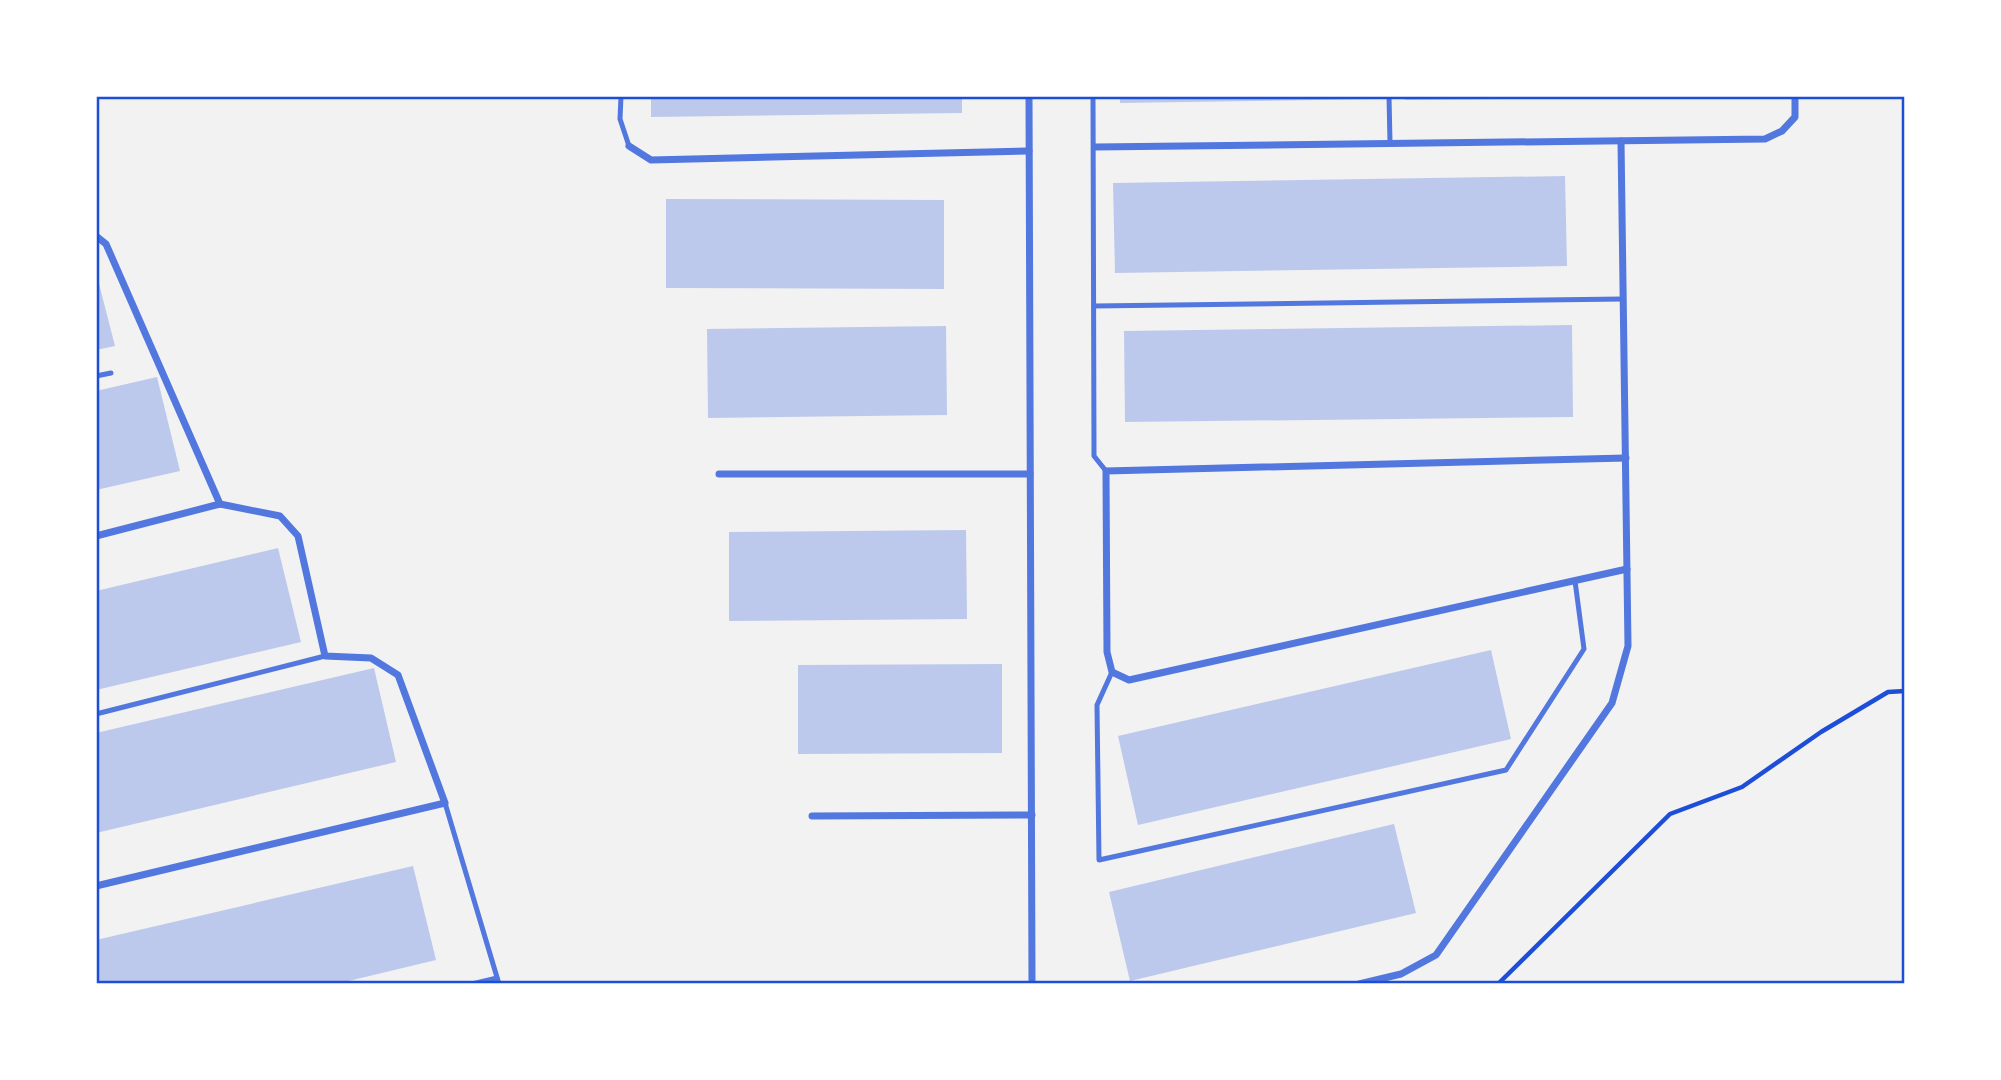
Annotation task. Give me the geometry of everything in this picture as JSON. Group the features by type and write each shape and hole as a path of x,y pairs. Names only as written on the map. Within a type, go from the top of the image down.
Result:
{"street":[{"path":"1029,96 1032,984"},
{"path":"1095,147 1765,139 1783,131 1795,117 1794,96"},
{"path":"1359,984 1401,974 1436,955 1612,704 1628,646 1621,141"},
{"path":"629,146 651,160 1029,151"},
{"path":"96,236 106,244 220,504"},
{"path":"1626,458 1106,471 1107,652 1112,672 1129,680 1627,569"},
{"path":"719,474 1030,474"},
{"path":"96,536 220,504 280,516 298,536 325,656 371,658 398,675 444,803 96,886"},
{"path":"812,816 1032,815"}],"lane":[{"path":"621,96 620,118 629,146"},
{"path":"1093,96 1094,456 1106,471"},
{"path":"1390,96 1390,143"},
{"path":"1094,306 1623,299"},
{"path":"96,376 111,373"},
{"path":"1112,672 1097,705 1099,860 1506,770 1584,649 1574,581"},
{"path":"96,714 325,656"},
{"path":"444,803 498,981 472,984"}],"path":[{"path":"1498,984 1670,814 1742,787 1821,732 1888,692 1905,691"}],"building":[{"path":"651,96 962,96 962,113 651,117"},
{"path":"1120,96 1376,96 1376,99 1120,103"},
{"path":"1405,96 1509,96 1509,99 1405,100"},
{"path":"1565,176 1567,266 1115,273 1113,183"},
{"path":"666,199 944,200 944,289 666,288"},
{"path":"96,272 115,346 96,350"},
{"path":"1572,325 1573,417 1125,422 1124,331"},
{"path":"946,326 947,415 708,418 707,329"},
{"path":"157,377 180,471 96,490 96,391"},
{"path":"966,530 967,619 729,621 729,532"},
{"path":"278,548 301,642 96,690 96,591"},
{"path":"1491,650 1511,739 1138,825 1118,736"},
{"path":"1002,664 1002,753 798,754 798,665"},
{"path":"374,668 396,762 96,833 96,733"},
{"path":"1394,824 1416,913 1130,981 1109,892"},
{"path":"413,866 436,960 336,984 96,984 96,940"}]}
